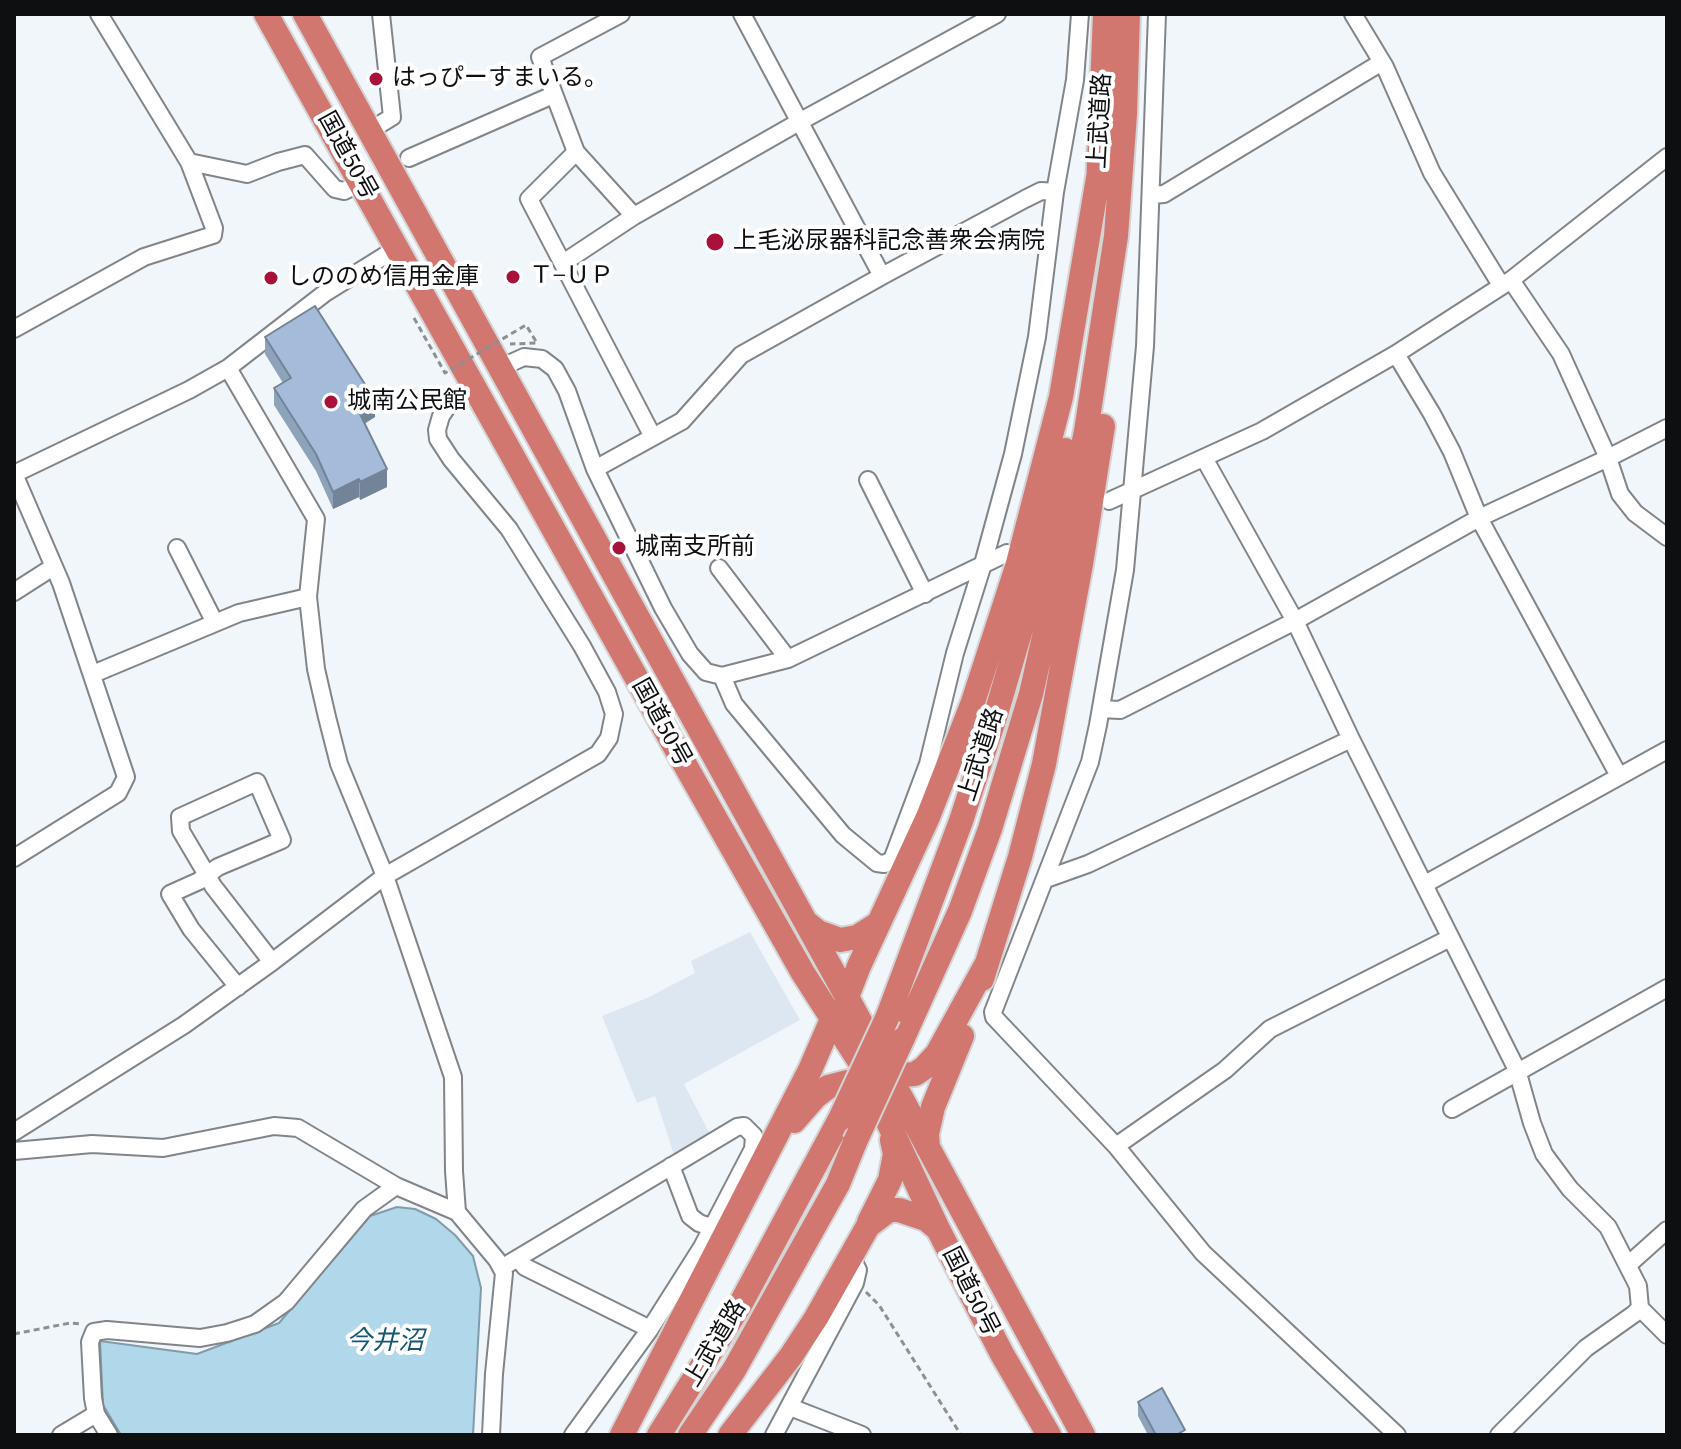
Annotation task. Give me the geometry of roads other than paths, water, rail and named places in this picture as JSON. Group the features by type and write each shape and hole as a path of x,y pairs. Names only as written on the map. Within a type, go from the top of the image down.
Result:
{"highway":[{"name":"国道50号","path":"266,14 788,946 840,1007"},
{"name":"国道50号","path":"305,14 369,131 506,356 798,912 840,1007 879,1078 928,1148 1083,1435"},
{"name":"上武道路","path":"659,1435 748,1292 840,1119 888,1016 980,766 1061,474 1085,337 1095,268 1105,14"},
{"name":"上武道路","path":"690,1435 741,1357 838,1184 940,958 977,866 1004,787 1031,694 1086,431 1116,236 1125,114 1128,14"},
{"path":"622,1435 719,1230 759,1166 810,1070 928,817 967,716 1031,519 1073,335 1099,172"},
{"path":"928,1148 927,1134 933,1107 975,1002 1034,807 1081,564 1111,362 1116,236"},
{"path":"798,912 818,932 840,940 857,937 879,923"},
{"path":"759,1166 769,1162 796,1119 821,1091 847,1082 915,1074 931,1061 987,963"},
{"name":"国道50号","path":"879,1078 886,1119 938,1229 1002,1354 1049,1435"},
{"path":"730,1435 791,1356 868,1226 890,1180 895,1154 886,1119"},
{"path":"868,1226 889,1210 899,1210 926,1219 938,1229"}],"street":[{"path":"14,329 144,257 213,235 214,228 189,162 99,14"},
{"path":"369,131 392,117 381,14"},
{"path":"621,14 540,57 576,152 634,216"},
{"path":"742,14 882,276"},
{"path":"563,263 634,216 997,14"},
{"path":"722,676 734,704 843,835 877,863 887,863 894,856 923,780 955,653 1013,454 1037,337 1055,192 1075,80 1080,14"},
{"path":"1157,14 1145,346 1125,570 1090,762 993,1012 994,1017 1116,1146 1203,1253 1397,1435"},
{"path":"1353,14 1382,62 1432,173 1506,283 1561,354 1626,502 1667,537"},
{"path":"1152,195 1164,194 1382,62"},
{"path":"409,158 553,95"},
{"path":"576,152 529,199 653,437"},
{"path":"189,162 247,174 305,155 335,189 344,191 362,182"},
{"path":"1109,501 1262,431 1396,354 1506,283 1667,157"},
{"path":"595,469 682,421 741,355 1025,199 1041,191 1055,192"},
{"path":"14,858 118,793 126,777 93,674 14,474 189,390 228,368 325,293 397,248"},
{"path":"1396,354 1452,452 1479,518 1619,776"},
{"path":"506,356 542,359 555,369 567,391 595,469 663,608 690,654 706,672 722,676 788,659 1007,553"},
{"path":"228,368 316,519 308,597 316,669 339,764 385,876 453,1077 457,1212"},
{"path":"14,1132 184,1025 385,876 598,754 609,738 614,714 607,692 582,646 509,529 438,439 441,416 450,403 475,388"},
{"path":"1101,709 1120,710 1295,621 1479,518 1667,428"},
{"path":"1204,458 1295,621 1517,1070 1532,1123 1551,1165 1570,1189 1601,1217 1629,1264 1638,1286 1640,1308 1667,1335"},
{"path":"868,480 925,594"},
{"path":"177,548 215,623"},
{"path":"14,592 53,567"},
{"path":"719,568 788,659"},
{"path":"93,674 239,613 308,597"},
{"path":"1046,879 1088,864 1351,739"},
{"path":"1425,884 1667,750"},
{"path":"238,987 191,929 170,894 207,875 282,840 257,782 180,817 181,831 207,875 272,962"},
{"path":"1116,1146 1225,1070 1270,1029 1450,938"},
{"path":"1452,1109 1667,988"},
{"path":"14,1151 92,1144 163,1148 274,1126 298,1128 396,1186 457,1212 503,1267 491,1435"},
{"path":"503,1267 737,1127 744,1126 752,1132 755,1141 753,1149 719,1230 702,1247 650,1329 573,1435"},
{"path":"671,1166 690,1216 719,1230"},
{"path":"109,1435 96,1414 90,1342 94,1332 107,1330 200,1338 255,1324 286,1302 364,1209 396,1186"},
{"path":"1629,1264 1667,1230"},
{"path":"518,1258 525,1267 650,1329"},
{"path":"774,1435 855,1283 858,1270 855,1264 848,1261"},
{"path":"1499,1435 1586,1348 1640,1308"},
{"path":"790,1407 862,1435"},
{"path":"61,1435 96,1414"}],"water":[{"name":"今井沼","path":"397,1207 415,1209 436,1219 473,1256 481,1288 473,1435 121,1435 103,1405 100,1341 197,1354 279,1323 370,1216"}],"place":[{"name":"はっぴーすまいる。","path":"376,79"},
{"name":"上毛泌尿器科記念善衆会病院","path":"715,242"},
{"name":"Ｔ−ＵＰ","path":"513,277"},
{"name":"しののめ信用金庫","path":"271,278"},
{"name":"城南公民館","path":"331,402"},
{"name":"城南支所前","path":"619,548"}]}
